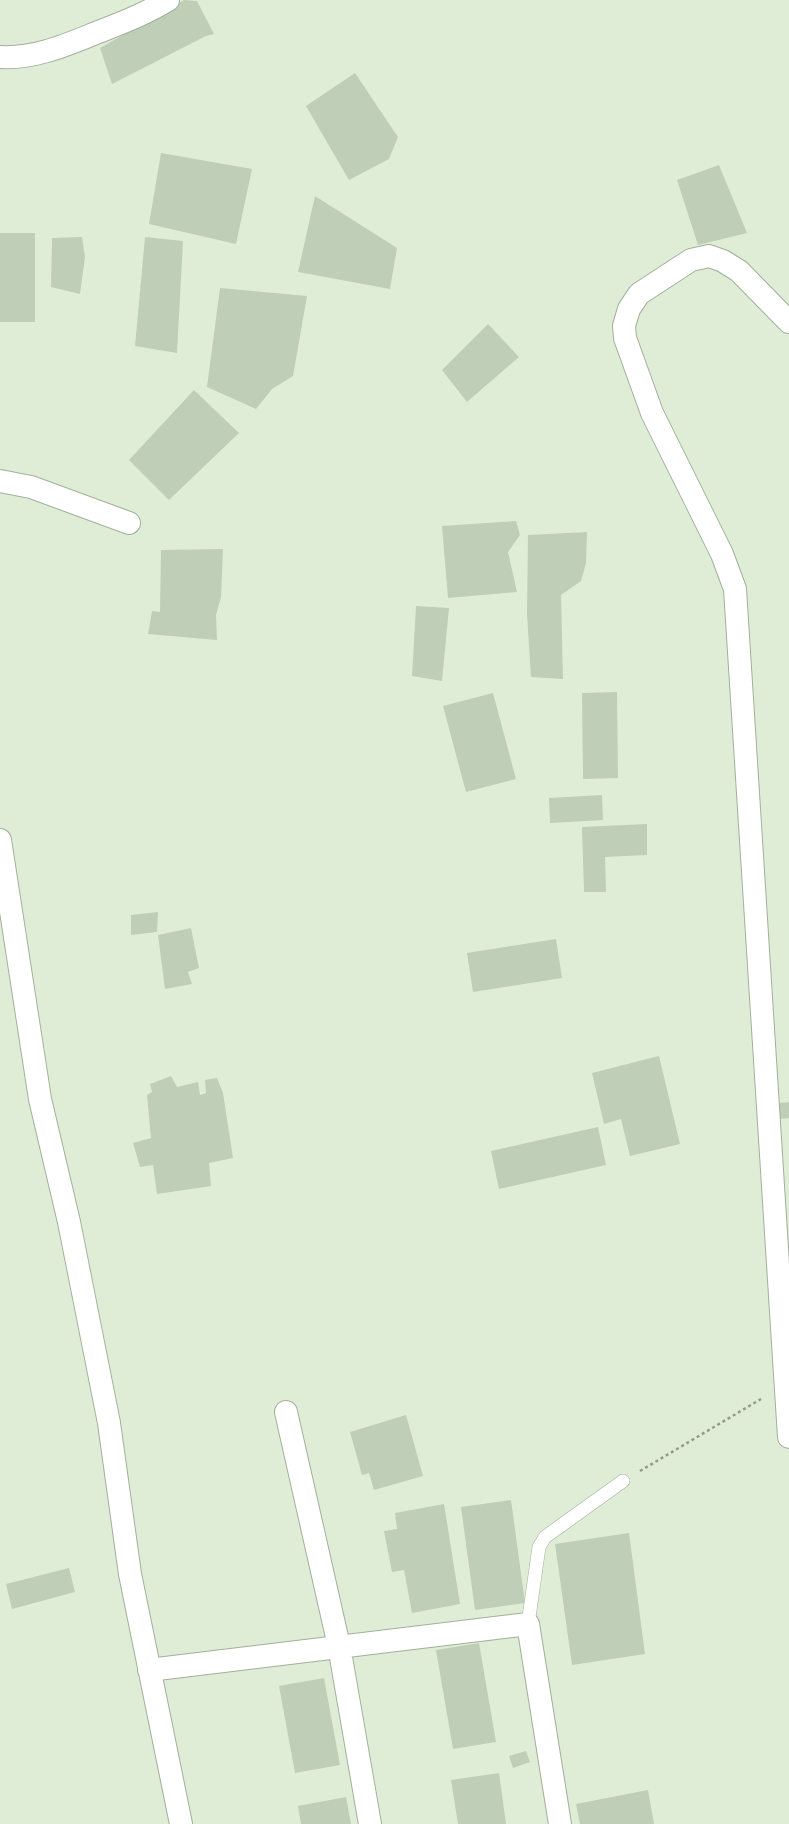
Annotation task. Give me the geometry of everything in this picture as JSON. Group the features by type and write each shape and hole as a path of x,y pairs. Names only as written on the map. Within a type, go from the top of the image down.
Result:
{"street":[{"path":"0,57 14,58 35,55 60,48 135,18 168,0"},
{"path":"789,322 739,271 723,261 709,256 691,260 639,294 629,309 624,326 624,338 652,413 722,554 735,589 789,1437"},
{"path":"0,481 31,487 129,523"},
{"path":"0,840 40,1099 69,1222 109,1423 130,1574 148,1670 181,1824"},
{"path":"286,1412 339,1646 370,1824"},
{"path":"148,1670 528,1624 560,1824"}],"lane":[{"path":"528,1624 539,1547 545,1537 623,1481"}],"path":[{"path":"623,1481 670,1451 786,1385"}],"building":[{"path":"184,0 197,1 214,34 206,36 112,84 100,48"},
{"path":"355,73 398,137 389,159 349,180 306,106"},
{"path":"161,153 252,169 236,244 149,224"},
{"path":"719,165 747,233 698,245 677,180"},
{"path":"315,196 397,248 390,289 298,272"},
{"path":"0,233 35,233 35,322 0,322"},
{"path":"82,237 85,257 80,294 51,287 52,238"},
{"path":"145,237 183,241 177,353 135,346"},
{"path":"220,288 307,296 293,376 272,389 256,409 207,387"},
{"path":"488,324 519,357 467,402 442,370"},
{"path":"194,390 239,433 169,500 129,460"},
{"path":"516,521 520,535 508,552 517,592 448,598 442,526"},
{"path":"587,532 586,563 581,581 561,595 563,679 531,677 527,614 528,535"},
{"path":"223,549 221,597 216,615 217,640 148,634 152,611 160,612 161,550"},
{"path":"416,606 449,608 442,681 412,676"},
{"path":"617,692 618,778 583,779 582,693"},
{"path":"493,693 516,779 466,792 443,706"},
{"path":"602,795 603,820 550,823 549,798"},
{"path":"647,824 647,855 605,857 606,892 584,892 582,827"},
{"path":"158,912 157,932 131,935 131,915"},
{"path":"191,928 199,968 188,972 192,984 165,989 158,935"},
{"path":"556,939 562,978 473,992 467,953"},
{"path":"659,1056 680,1144 630,1156 621,1119 604,1124 592,1073"},
{"path":"171,1076 177,1087 198,1082 200,1095 206,1093 205,1080 217,1078 223,1093 233,1158 209,1163 211,1186 157,1194 153,1165 140,1167 133,1143 151,1138 147,1095 152,1092 150,1084"},
{"path":"789,1102 789,1118 780,1119 779,1103"},
{"path":"598,1127 606,1165 499,1189 491,1151"},
{"path":"406,1415 423,1476 374,1490 369,1473 362,1475 350,1432"},
{"path":"511,1500 525,1603 475,1610 461,1507"},
{"path":"444,1504 460,1604 412,1613 404,1570 392,1572 384,1531 397,1529 395,1513"},
{"path":"629,1533 645,1654 572,1665 555,1544"},
{"path":"69,1568 75,1592 12,1609 6,1584"},
{"path":"479,1643 496,1742 453,1749 436,1650"},
{"path":"324,1678 340,1765 295,1773 279,1686"},
{"path":"526,1751 530,1762 513,1768 509,1756"},
{"path":"499,1773 506,1824 458,1824 451,1780"},
{"path":"648,1790 654,1824 580,1824 576,1804"},
{"path":"346,1797 351,1824 301,1824 298,1806"}]}
